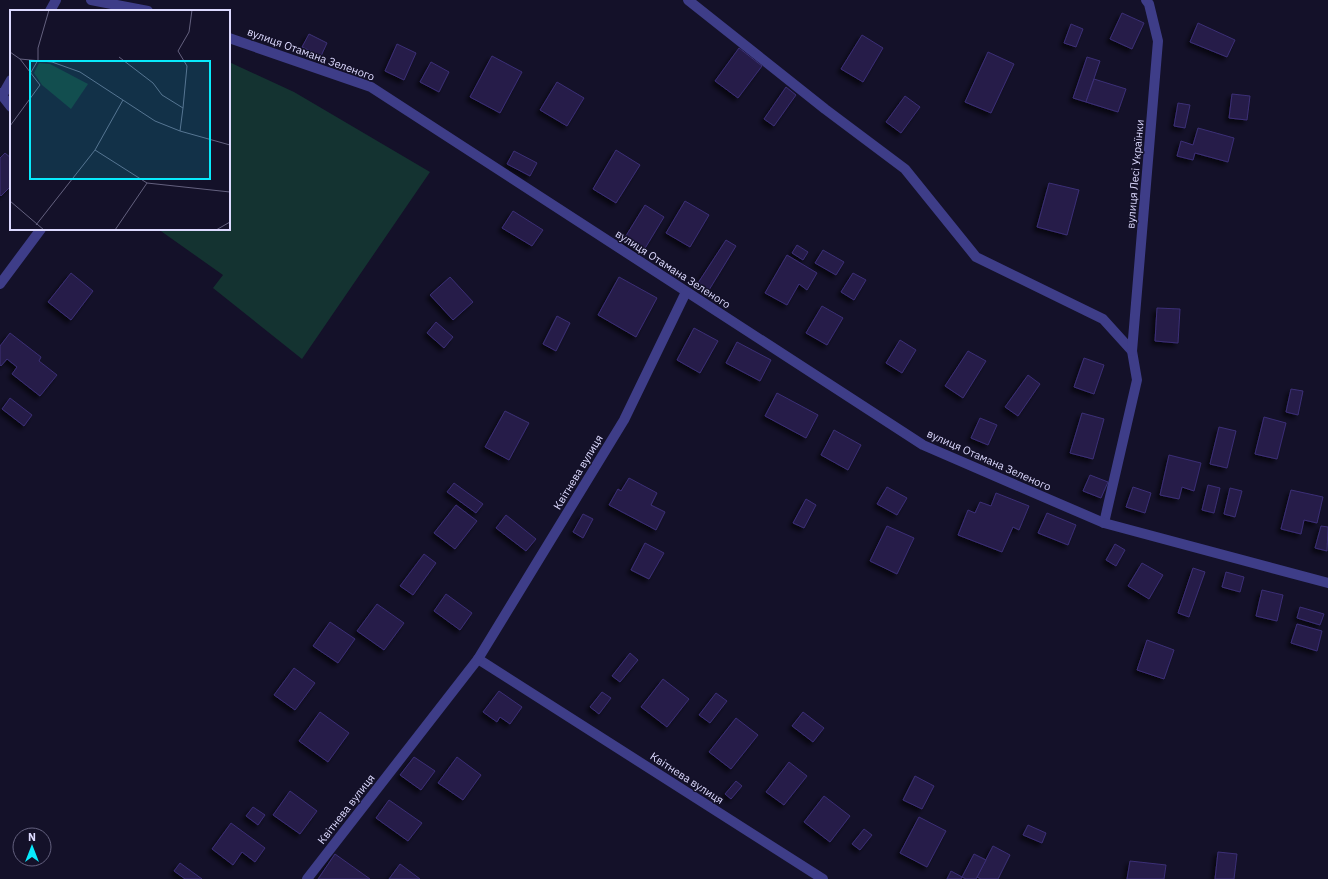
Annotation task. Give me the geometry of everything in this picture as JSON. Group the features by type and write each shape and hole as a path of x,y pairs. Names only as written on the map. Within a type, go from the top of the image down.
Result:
{"street":[{"path":"51,10 56,0"},
{"path":"91,0 143,10"},
{"path":"688,0 825,109 905,169 976,257 1103,319 1132,351 1137,380 1104,523"},
{"name":"вулиця Лесі Українки","path":"1132,351 1158,41 1149,4 1146,0"},
{"name":"вулиця Отамана Зеленого","path":"230,38 371,87 923,445 1104,523 1328,583"},
{"path":"10,82 1,95 10,106"},
{"path":"0,284 40,230"},
{"name":"Квітнева вулиця","path":"307,879 478,659 624,420 686,292"},
{"name":"Квітнева вулиця","path":"478,659 823,879"}],"green space":[{"path":"230,62 294,92 430,172 302,359 213,288 223,275 159,230 230,230"}],"building":[{"path":"1122,13 1144,23 1132,49 1110,39"},
{"path":"1198,23 1235,40 1227,57 1190,42"},
{"path":"1071,24 1083,29 1076,47 1064,43"},
{"path":"309,34 327,43 321,56 302,47"},
{"path":"862,35 883,48 863,82 841,69"},
{"path":"397,44 416,53 404,80 385,71"},
{"path":"739,48 762,66 738,98 715,81"},
{"path":"988,52 1014,64 991,113 965,102"},
{"path":"492,56 522,72 500,113 470,97"},
{"path":"1087,57 1100,61 1086,102 1073,98"},
{"path":"431,62 449,72 439,92 420,82"},
{"path":"1094,79 1126,89 1118,112 1086,102"},
{"path":"557,82 584,98 567,126 540,110"},
{"path":"786,87 796,95 774,126 764,119"},
{"path":"1232,94 1250,96 1247,120 1229,118"},
{"path":"905,96 920,107 901,133 886,122"},
{"path":"1178,103 1190,105 1185,128 1174,126"},
{"path":"1198,128 1234,138 1228,162 1195,153 1193,160 1177,156 1181,141 1193,145"},
{"path":"616,150 640,165 616,203 593,189"},
{"path":"514,151 537,163 530,176 507,164"},
{"path":"5,153 10,157 10,187 1,196 0,195 0,158"},
{"path":"1049,183 1079,190 1067,235 1037,227"},
{"path":"685,201 709,215 690,247 666,233"},
{"path":"645,205 664,217 644,250 624,239"},
{"path":"513,211 543,230 532,246 502,228"},
{"path":"726,240 736,246 709,290 698,283"},
{"path":"797,245 808,252 803,260 792,253"},
{"path":"823,250 844,262 836,275 815,263"},
{"path":"787,255 817,273 807,290 799,284 787,305 765,293"},
{"path":"71,273 93,291 71,320 48,302"},
{"path":"853,273 866,280 854,300 841,292"},
{"path":"450,277 473,302 453,320 430,295"},
{"path":"619,277 657,298 636,337 598,315"},
{"path":"822,306 843,318 827,345 806,333"},
{"path":"1157,308 1180,309 1178,343 1155,341"},
{"path":"557,316 570,323 556,351 543,344"},
{"path":"436,322 453,337 444,348 427,333"},
{"path":"694,328 718,341 700,373 677,360"},
{"path":"10,333 41,357 39,361 57,375 40,396 12,374 17,367 7,359 1,366 0,365 0,346"},
{"path":"900,340 916,350 902,373 886,363"},
{"path":"737,342 771,360 760,381 726,363"},
{"path":"968,351 986,361 963,398 945,386"},
{"path":"1084,358 1104,365 1094,394 1074,387"},
{"path":"1028,375 1040,384 1018,416 1005,407"},
{"path":"1291,389 1303,391 1298,415 1286,412"},
{"path":"777,393 818,415 806,438 765,416"},
{"path":"10,398 32,415 24,426 2,409"},
{"path":"505,411 529,423 509,460 485,447"},
{"path":"1082,413 1104,419 1093,459 1070,453"},
{"path":"1264,417 1286,423 1277,459 1255,454"},
{"path":"980,418 997,425 988,445 971,438"},
{"path":"1219,427 1236,431 1227,468 1210,464"},
{"path":"834,430 861,445 848,470 821,455"},
{"path":"1169,455 1201,463 1194,491 1182,487 1179,499 1160,495"},
{"path":"1090,475 1108,482 1101,498 1083,491"},
{"path":"629,478 657,493 651,505 665,512 656,530 609,505 618,489 621,491"},
{"path":"454,483 483,504 476,513 447,492"},
{"path":"1208,485 1220,488 1214,513 1202,510"},
{"path":"887,487 907,498 897,515 877,504"},
{"path":"1133,487 1151,493 1145,513 1126,507"},
{"path":"1230,488 1242,491 1235,517 1224,514"},
{"path":"1291,490 1323,497 1317,523 1304,520 1301,534 1281,529"},
{"path":"996,493 1029,506 1019,530 1013,527 1002,552 958,535 968,510 975,513 980,502 991,506"},
{"path":"806,499 816,505 804,528 793,523"},
{"path":"456,505 477,521 455,549 434,533"},
{"path":"1047,513 1076,525 1068,545 1038,533"},
{"path":"583,514 593,519 583,538 573,532"},
{"path":"506,515 536,539 526,551 496,528"},
{"path":"887,526 914,538 897,574 870,561"},
{"path":"1321,526 1328,527 1327,551 1315,548"},
{"path":"645,543 664,553 649,579 631,570"},
{"path":"1115,544 1125,550 1116,566 1106,560"},
{"path":"424,554 436,563 413,595 400,586"},
{"path":"1142,563 1163,575 1149,599 1128,586"},
{"path":"1193,568 1205,572 1189,617 1178,613"},
{"path":"1226,572 1244,577 1240,592 1222,587"},
{"path":"1262,590 1283,595 1277,621 1256,616"},
{"path":"446,594 472,613 460,630 434,611"},
{"path":"377,604 404,623 384,650 357,631"},
{"path":"1300,607 1324,614 1320,625 1297,618"},
{"path":"330,622 355,639 338,663 313,646"},
{"path":"1297,624 1322,631 1317,651 1291,643"},
{"path":"1147,640 1174,650 1164,679 1137,670"},
{"path":"630,653 638,660 620,682 612,676"},
{"path":"294,668 315,683 295,710 274,695"},
{"path":"663,679 689,699 667,727 641,707"},
{"path":"499,691 522,707 510,724 500,717 497,722 483,712"},
{"path":"602,692 611,698 599,714 590,707"},
{"path":"716,693 727,701 710,723 699,715"},
{"path":"320,712 349,733 328,762 299,741"},
{"path":"803,712 824,728 813,742 792,726"},
{"path":"736,718 758,735 731,769 709,752"},
{"path":"414,757 435,771 421,790 400,775"},
{"path":"457,757 481,775 463,800 438,783"},
{"path":"789,762 807,776 784,805 766,792"},
{"path":"915,776 934,786 922,809 903,800"},
{"path":"736,781 742,786 731,799 725,794"},
{"path":"290,791 317,811 300,834 273,815"},
{"path":"824,796 850,816 830,842 804,822"},
{"path":"389,800 422,823 408,841 376,818"},
{"path":"253,807 265,815 258,825 246,816"},
{"path":"919,817 946,831 927,867 900,853"},
{"path":"231,823 265,848 255,862 242,852 233,865 212,849"},
{"path":"1028,825 1046,833 1042,843 1023,835"},
{"path":"864,829 872,835 860,850 852,844"},
{"path":"993,846 1010,855 998,879 981,879 977,877"},
{"path":"1218,852 1237,854 1234,879 1215,879"},
{"path":"335,854 370,879 318,879"},
{"path":"974,854 986,860 976,879 966,879 962,877"},
{"path":"1130,861 1166,865 1164,879 1127,879"},
{"path":"180,863 202,879 185,879 174,871"},
{"path":"400,864 420,879 389,879"},
{"path":"951,871 962,877 961,879 947,879"}]}
